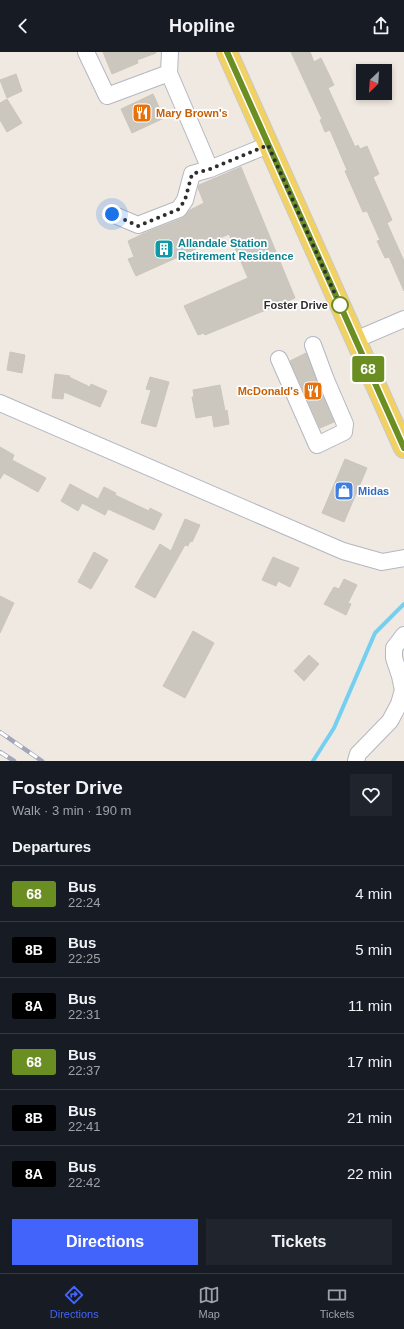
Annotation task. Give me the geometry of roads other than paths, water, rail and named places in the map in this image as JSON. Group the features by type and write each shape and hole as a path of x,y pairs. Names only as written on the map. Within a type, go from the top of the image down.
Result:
{"main road":[{"path":"227,52 404,448"}],"street":[{"path":"88,52 107,96 169,73"},
{"path":"170,52 169,73 210,169"},
{"path":"112,214 138,226 179,209 185,200 192,174 210,169 268,145"},
{"path":"355,340 404,319"},
{"path":"280,359 317,445 344,432 345,424 313,345"},
{"path":"0,403 342,551 382,562 404,558"},
{"path":"356,761 358,754 390,721 399,704 403,690 394,658 394,648 404,635"}],"waterway":[{"path":"313,761 334,728 375,633 404,604"}],"railway":[{"path":"0,732 42,761"},
{"path":"0,752 14,761"}],"place":[{"name":"Mary Brown's","path":"142,113"},
{"name":"Allandale Station Retirement Residence","path":"164,249"},
{"name":"Foster Drive","path":"340,305"},
{"name":"McDonald's","path":"313,391"},
{"name":"Midas","path":"344,491"}]}
